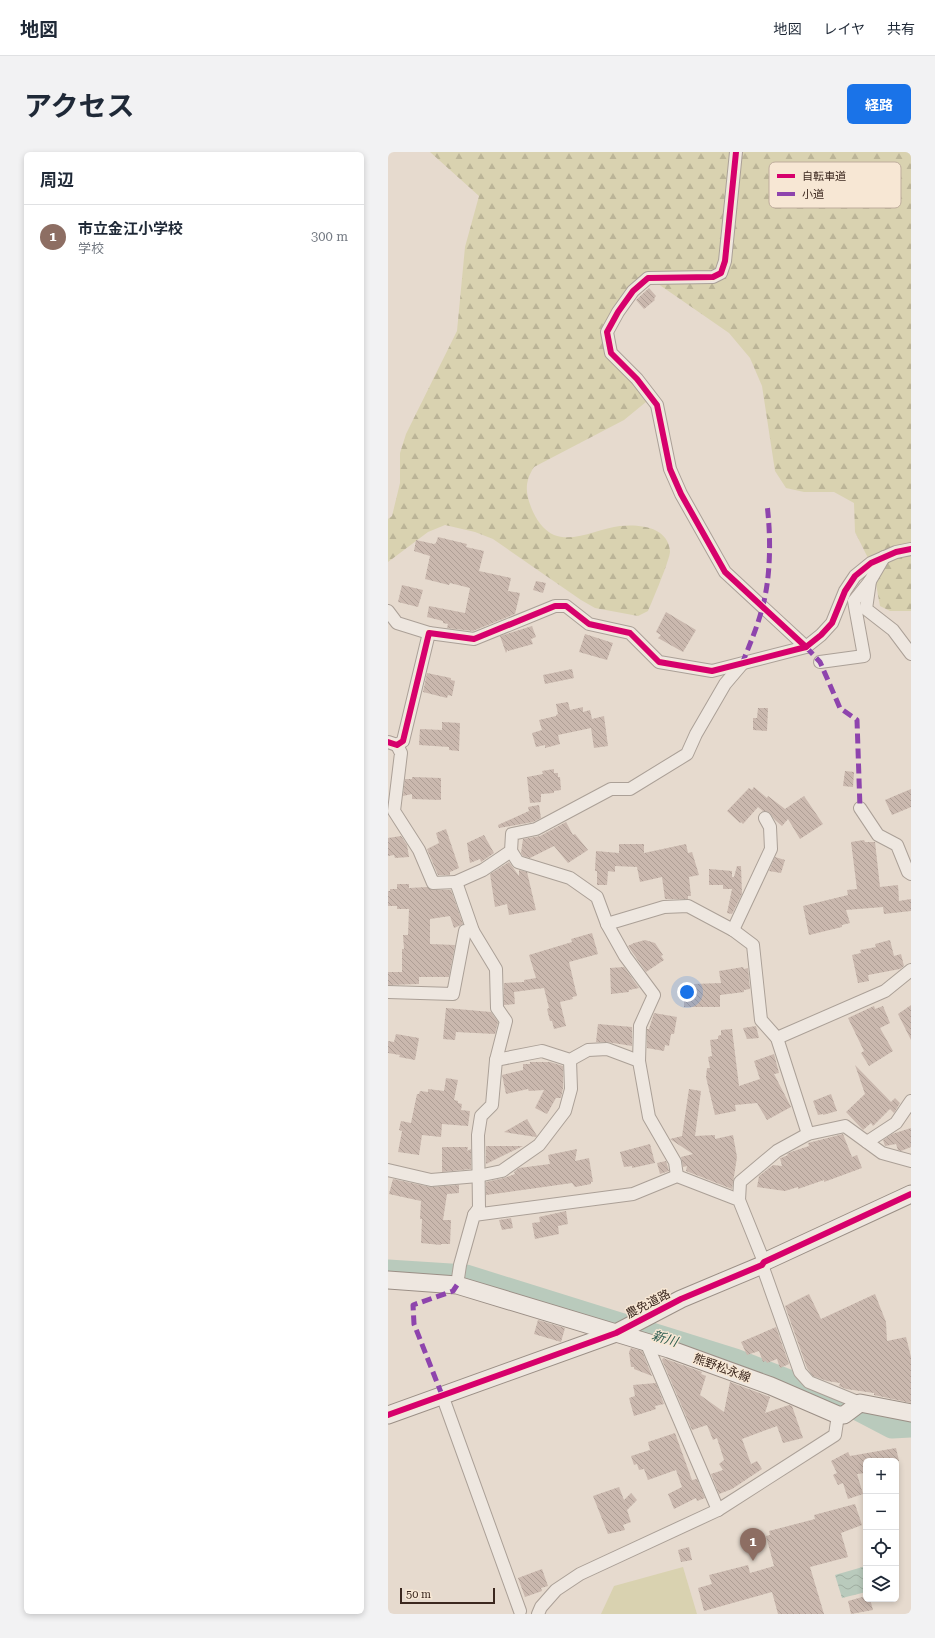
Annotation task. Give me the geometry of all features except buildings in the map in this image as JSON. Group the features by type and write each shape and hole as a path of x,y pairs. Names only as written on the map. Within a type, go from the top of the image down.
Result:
{"street":[{"path":"736,152 725,261 721,273 713,277 648,278 632,291 607,332 611,353 636,379 657,405 670,469 681,494 725,572 806,647"},
{"path":"388,611 396,623 429,632 474,639 555,606 566,606 589,624 630,633 659,662 712,671 806,647 832,624 845,592 855,576 871,563 896,552 911,549"},
{"path":"820,662 864,656 854,600 870,581 884,557"},
{"path":"870,581 866,609 893,630 911,654"},
{"path":"429,632 403,741 392,744 401,754 394,811 418,850 434,883 456,882 483,870 511,851"},
{"path":"677,1176 675,1162 649,1117 639,1061 640,1026 654,994 625,956 607,924 597,896 570,878 518,862 511,851 512,834 536,829 611,789 630,789 687,754 696,734 725,684 742,664"},
{"path":"860,808 878,835 898,845 908,872 911,874"},
{"path":"733,930 771,849 770,827 765,818"},
{"path":"456,882 472,931 496,969 497,1008 506,1021 496,1060 492,1105 481,1116 478,1135 479,1208 474,1215 460,1265 457,1282"},
{"path":"607,924 664,907 688,906 733,930 753,945 761,1020 777,1038 808,1134"},
{"path":"388,992 453,994 465,931 472,931"},
{"path":"777,1038 885,991 911,970"},
{"path":"496,1060 542,1051 570,1060 588,1050 607,1049 639,1061"},
{"path":"388,1170 430,1180 478,1176 502,1171 539,1145 565,1111 571,1089 570,1060"},
{"path":"867,1142 896,1123 911,1101"},
{"path":"538,1614 541,1607 556,1590 580,1574 718,1510 835,1435 851,1409 809,1382 800,1372 763,1263 739,1200 740,1182 777,1151 808,1134 845,1126 882,1152 911,1161"},
{"path":"474,1215 633,1194 677,1176 739,1200"},
{"name":"農免道路","path":"388,1415 619,1331 681,1299 763,1263 911,1194"},
{"name":"熊野松永線","path":"388,1280 457,1282 619,1331 771,1386 851,1409 911,1413"},
{"path":"646,1342 718,1510"},
{"path":"442,1395 516,1613 534,1614"}],"green space":[{"path":"430,152 911,152 911,611 890,611 880,606 873,568 855,532 854,503 834,492 804,492 786,488 775,471 762,386 750,358 729,333 651,279 604,327 609,347 648,392 646,402 624,420 534,467 529,477 527,487 529,502 535,515 543,527 554,535 570,537 612,527 636,526 652,529 659,532 664,537 668,543 670,555 648,611 638,616 595,608 581,600 493,539 475,532 445,525 428,532 388,562 388,519 392,516 400,483 400,453 406,434 457,331 465,247 479,196"},
{"path":"683,1567 697,1614 601,1614 614,1586"}],"water":[{"path":"863,1567 863,1593 842,1598 835,1575"}],"waterway":[{"name":"新川","path":"388,1271 466,1276 735,1360 848,1404 892,1427 911,1426"}],"marked path":[{"path":"742,664 753,637 765,597 769,570 770,543 767,504"},
{"path":"806,647 820,662 840,708 857,720 860,808"},
{"path":"442,1395 414,1324 413,1305 453,1291 457,1285"}],"cycle path":[{"path":"736,152 725,261 721,273 713,277 648,278 633,291 618,312 607,332 611,353 637,379 657,405 670,469 681,494 725,572 806,647"},
{"path":"388,742 397,745 403,741 429,633 474,639 555,606 566,606 589,624 630,633 659,662 712,671 806,647 821,635 832,623 845,591 855,576 871,563 896,552 911,549"},
{"path":"388,1415 616,1333 681,1299 762,1265 764,1262 911,1194"}],"place":[{"name":"市立金江小学校","path":"753,1561"}]}
